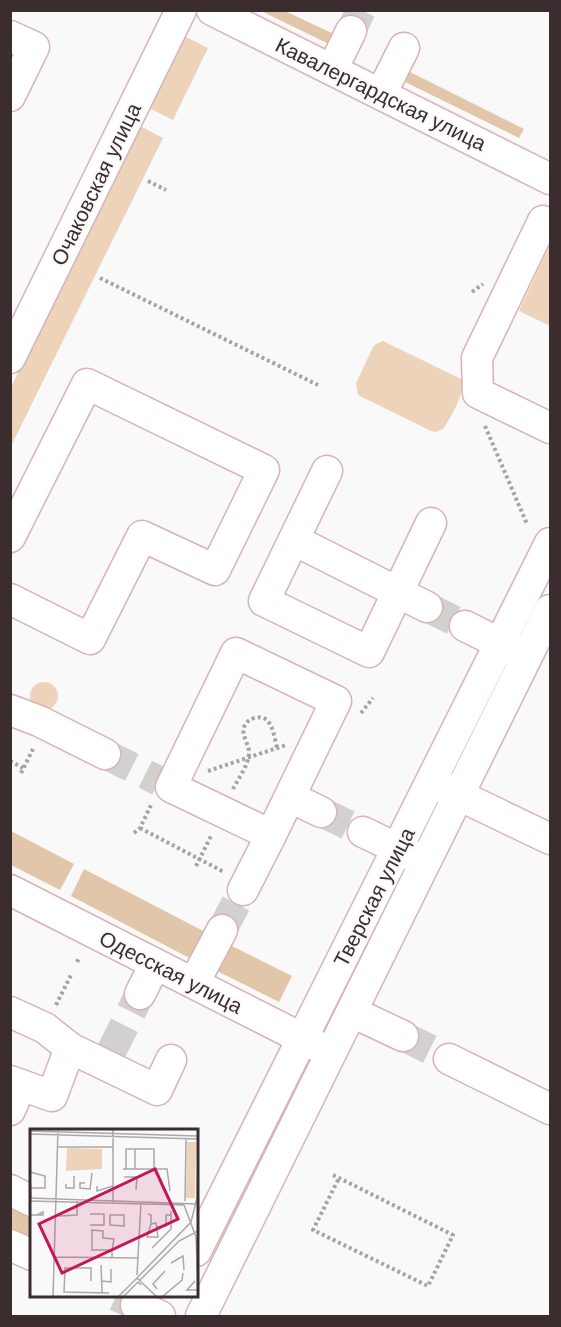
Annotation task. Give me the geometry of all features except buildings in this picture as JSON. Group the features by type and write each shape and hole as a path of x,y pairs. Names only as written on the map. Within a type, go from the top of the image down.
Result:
{"street":[{"name":"Очаковская улица","path":"10,358 19,320 181,10"},
{"name":"Кавалергардская улица","path":"212,10 550,178"},
{"path":"332,70 351,31"},
{"path":"10,36 34,47 10,96"},
{"path":"381,94 404,48"},
{"path":"543,221 477,358 478,393 550,428"},
{"path":"10,537 87,384 264,470 215,570 142,536 90,639 10,599"},
{"path":"327,471 264,601 369,652 431,523"},
{"path":"294,540 427,607"},
{"name":"Тверская улица","path":"198,1247 550,543"},
{"name":"Тверская улица","path":"201,1317 550,610"},
{"path":"465,626 527,657"},
{"path":"244,886 271,835 290,797 336,701 236,653 164,784 271,835"},
{"path":"10,710 39,721 105,754"},
{"path":"431,782 550,839"},
{"path":"290,797 321,812"},
{"path":"363,832 426,863"},
{"name":"Одесская улица","path":"10,890 332,1053"},
{"path":"194,984 222,930"},
{"path":"140,994 155,964"},
{"path":"10,1012 45,1028 70,1048 108,1059 157,1090 171,1060"},
{"path":"352,1012 402,1036"},
{"path":"14,1092 52,1096 70,1048"},
{"path":"449,1059 550,1109"},
{"path":"10,1190 30,1200"},
{"path":"10,1245 30,1254"}],"path":[{"path":"148,182 166,190"},
{"path":"100,278 318,385"},
{"path":"478,393 478,409 527,524"},
{"path":"249,757 244,728 253,718 266,719 271,724 277,748"},
{"path":"134,833 140,828 164,784 320,734"},
{"path":"10,761 23,768"},
{"path":"140,828 244,886"},
{"path":"45,1028 70,975"},
{"path":"333,1175 339,1178 453,1235 428,1286 313,1230 339,1178"}],"shaded area":[{"path":"261,11 285,11 338,36 333,46"},
{"path":"184,36 208,48 173,120 149,108"},
{"path":"404,69 524,129 519,138 399,79"},
{"path":"140,126 163,138 11,446 11,387"},
{"path":"550,245 550,326 519,311"},
{"path":"383,341 461,379 460,397 443,429 436,432 431,431 358,395 356,383 373,347"},
{"path":"44,682 54,686 58,696 54,706 44,710 34,706 30,696 34,686"},
{"path":"11,831 74,864 60,890 11,865"},
{"path":"84,869 209,934 195,961 71,896"},
{"path":"224,942 292,976 279,1002 211,968"},
{"path":"10,1202 30,1212 30,1240 11,1231"}],"tunnel":[{"path":"351,31 361,10"},
{"path":"427,607 465,626"},
{"path":"105,754 159,781"},
{"path":"321,812 363,832"},
{"path":"222,930 243,890"},
{"path":"111,1052 140,994"},
{"path":"403,1036 449,1059"},
{"path":"118,1297 136,1305"}]}
